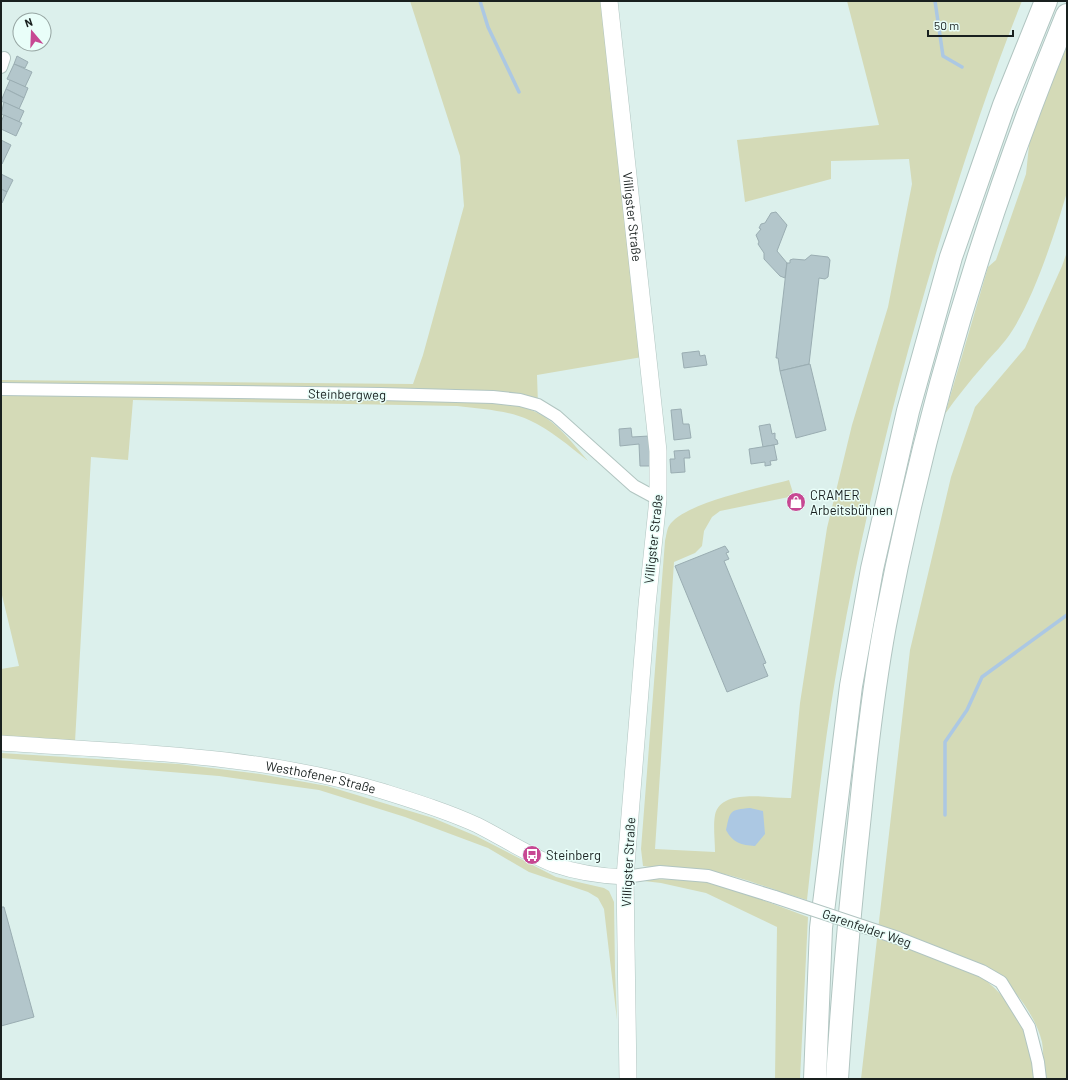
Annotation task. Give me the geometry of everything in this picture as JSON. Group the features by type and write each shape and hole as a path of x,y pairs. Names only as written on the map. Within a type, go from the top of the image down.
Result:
{"highway":[{"path":"815,1079 823,912 850,693 872,569 908,411 951,257 1004,105 1046,1"},
{"path":"838,1079 850,905 870,722 885,626 904,537 930,426 977,257 1032,100 1067,15"}],"main road":[{"name":"Villigster Straße","path":"609,1 658,451 658,499 646,613 625,877 625,985 628,1079"}],"street":[{"name":"Steinbergweg","path":"1,389 380,394 493,397 520,400 538,405 556,416 634,486 658,499"},
{"name":"Westhofener Straße","path":"1,744 208,757 252,762 321,774 383,791 444,812 476,825 555,865 595,875 625,877"},
{"name":"Garenfelder Weg","path":"625,877 660,872 708,876 898,938 975,969 1001,982 1028,1027 1038,1062 1040,1079"}],"green space":[{"path":"410,1 602,1 648,356 537,375 538,405 519,397 1,386 1,380 413,384 423,355 464,206 460,156"},
{"path":"847,1 1022,1 973,135 947,217 915,324 887,432 850,596 835,682 821,776 807,900 715,872 694,869 643,866 641,849 665,541 668,527 677,518 706,503 789,480 794,496 720,511 712,517 704,531 702,546 695,553 674,562 655,849 715,852 715,815 719,806 727,801 748,796 791,798 800,703 827,528 852,425 888,307 912,184 909,159 831,161 831,179 745,202 737,140 879,125"},
{"path":"1067,46 1067,192 1057,226 1029,300 1012,331 945,414 988,267 996,260 1026,174 1030,136"},
{"path":"1067,252 1067,1079 1044,1079 1042,1042 1031,1015 1026,1007 1002,977 976,973 1001,994 1020,1020 1031,1044 1035,1079 861,1079 910,650 951,477 975,407 1025,348"},
{"path":"1,393 498,402 528,409 540,414 559,429 588,461 560,439 537,424 512,414 485,409 457,406 133,400 128,460 91,457 75,742 1,737 1,669 19,666 1,591"},
{"path":"1,753 179,764 260,774 327,786 433,818 476,836 556,877 604,888 609,891 614,902 617,1020 604,909 598,898 588,892 529,872 488,848 405,817 319,790 219,776 1,758"},
{"path":"644,879 709,880 808,917 800,1079 775,1079 777,927 706,893 661,883 644,881"}],"water":[{"path":"750,808 763,811 765,834 755,846 746,845 735,841 726,830 732,812 738,809"}],"building":[{"path":"17,56 28,62 25,68 14,64"},
{"path":"14,64 32,72 25,87 7,79"},
{"path":"10,80 28,88 24,98 6,89"},
{"path":"6,89 24,98 19,109 1,101"},
{"path":"4,102 24,111 19,122 1,114"},
{"path":"4,115 22,123 16,136 1,129 1,122"},
{"path":"1,140 11,145 2,164 1,164"},
{"path":"1,174 13,180 7,192 1,189"},
{"path":"1,189 7,192 2,203 1,203"},
{"path":"776,212 787,225 777,251 787,263 785,278 780,276 764,259 764,253 758,244 759,242 756,235 761,229 759,228 761,224 765,223 771,213"},
{"path":"811,255 828,257 830,260 828,277 825,279 819,278 809,364 780,371 778,358 776,358 787,263 790,263 790,260 793,259 805,260"},
{"path":"699,351 700,356 705,355 707,365 684,368 682,353"},
{"path":"810,364 826,430 796,438 780,371"},
{"path":"681,409 683,424 689,424 691,438 674,440 671,410"},
{"path":"770,424 772,434 775,433 775,439 777,440 778,444 763,447 759,426"},
{"path":"631,428 632,437 649,436 651,466 640,466 639,444 620,446 619,429"},
{"path":"774,445 777,460 770,461 771,465 765,466 765,462 751,464 749,449"},
{"path":"689,450 690,458 684,458 685,472 671,473 670,459 675,459 674,451"},
{"path":"725,546 729,552 726,553 729,559 724,561 766,663 763,664 768,676 727,692 675,566"},
{"path":"1,907 4,907 34,1017 1,1026"}],"waterway":[{"path":"480,1 488,27 519,92"},
{"path":"935,1 943,56 962,67"},
{"path":"945,815 945,742 967,710 982,677 1067,615"}],"place":[{"name":"CRAMER Arbeitsbühnen","path":"796,502"},
{"name":"Steinberg","path":"532,855"}]}
